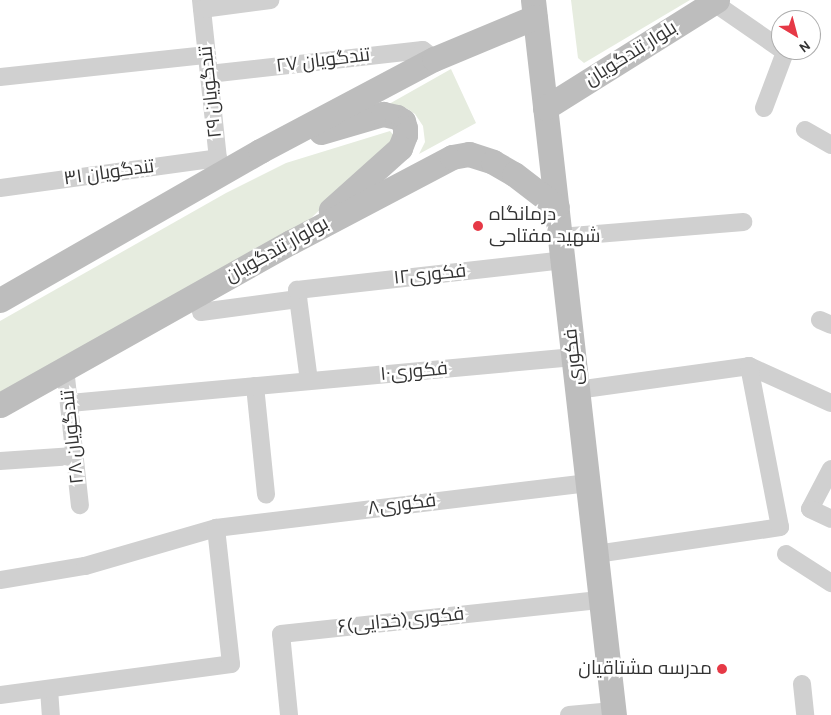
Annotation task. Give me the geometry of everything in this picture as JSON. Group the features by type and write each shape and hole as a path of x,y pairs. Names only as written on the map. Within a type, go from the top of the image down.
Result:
{"street":[{"path":"202,4 270,0"},
{"path":"715,1 771,41"},
{"name":"بلوار تندگویان","path":"545,108 715,1"},
{"name":"۲۹ تندگویان","path":"202,4 219,166"},
{"path":"260,151 434,59 534,9"},
{"name":"فکوری","path":"534,9 613,713"},
{"name":"۲۷ تندگویان","path":"209,74 423,50 434,59"},
{"path":"0,77 207,55"},
{"path":"764,108 782,60"},
{"path":"0,300 219,166 260,151 375,115 390,114 403,121 405,135 400,148 305,234"},
{"path":"805,130 831,145"},
{"name":"بولوار تندگویان","path":"0,406 305,234 452,157 468,154 493,162 514,174 556,207"},
{"name":"۳۱ تندگویان","path":"0,188 219,166"},
{"name":"فکوری۱۲","path":"201,312 561,249 743,222"},
{"path":"298,294 309,381"},
{"name":"فکوری۱۰","path":"70,403 574,358"},
{"path":"596,554 780,527 749,366"},
{"path":"577,390 749,366 831,403"},
{"name":"۲۸ تندگویان","path":"65,368 80,506"},
{"path":"255,386 266,494"},
{"path":"0,461 74,456"},
{"path":"831,469 810,509 831,519"},
{"name":"فکوری۸","path":"0,580 85,566 216,528 588,483"},
{"path":"0,695 232,664 216,528"},
{"path":"786,554 831,583"},
{"name":"۶فکوری(خدایی)","path":"289,715 281,634 601,600"},
{"path":"802,684 805,715"},
{"path":"49,689 52,715"},
{"path":"569,715 613,713"}],"shaded area":[{"path":"571,0 690,0 584,63 578,58"},
{"path":"451,69 476,123 419,154 425,142 423,126 415,114 406,108 389,104"},
{"path":"390,131 395,137 305,224 0,394 0,321 226,193 286,163"}],"place":[{"name":"درمانگاه شهید مفتاحی","path":"478,226"},
{"name":"مدرسه مشتاقیان","path":"722,669"}]}
